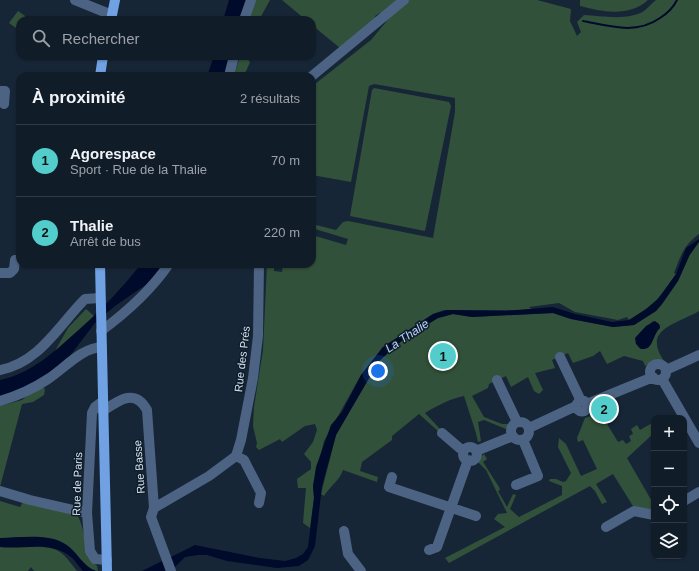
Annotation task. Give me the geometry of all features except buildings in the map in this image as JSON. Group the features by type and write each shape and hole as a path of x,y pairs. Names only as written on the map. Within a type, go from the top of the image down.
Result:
{"main road":[{"path":"111,16 116,0"},
{"path":"101,72 102,60"},
{"name":"Rue de Paris","path":"100,268 107,567"}],"street":[{"path":"75,0 109,16"},
{"path":"245,16 251,0"},
{"path":"316,73 404,0"},
{"path":"230,72 233,60"},
{"path":"0,90 5,91 4,104"},
{"path":"0,273 10,273 14,269 15,260"},
{"path":"101,327 123,314 148,290 166,268"},
{"name":"Rue des Prés","path":"236,456 241,440 253,378 258,336 259,268"},
{"path":"0,370 20,363 33,355 85,299 101,299"},
{"path":"0,401 38,385 90,349 102,347"},
{"path":"529,428 581,403 660,375 699,355"},
{"path":"560,357 581,403"},
{"path":"660,375 699,443"},
{"path":"497,380 517,422"},
{"name":"Rue Basse","path":"103,406 120,399 134,398 143,403 147,410 154,508 151,517 171,571"},
{"name":"Rue de Paris","path":"103,406 95,407 92,413 87,513 90,551 95,558 107,567"},
{"path":"517,422 526,423 529,428 528,436 523,440 517,440 513,436 511,429 517,422"},
{"path":"442,433 465,456"},
{"path":"429,550 437,547 465,456 471,446 476,451 513,436"},
{"path":"516,485 538,476 523,440"},
{"path":"154,508 209,476 236,456 244,460 260,493 258,503"},
{"path":"392,477 389,487 476,516"},
{"path":"0,491 30,500 87,513"},
{"path":"687,498 699,492"},
{"path":"606,527 634,511 651,514"},
{"path":"344,531 348,554 362,571"}],"green space":[{"path":"255,0 270,0 261,16 250,16"},
{"path":"282,0 401,0 383,15 380,13 375,16 376,19 340,48 316,28 316,16 301,16"},
{"path":"409,0 537,0 571,9 570,21 577,36 581,32 577,22 584,15 623,17 638,14 644,11 656,0 699,0 699,234 683,251 674,273 676,274 667,288 650,306 629,320 627,317 618,320 575,312 559,303 529,307 533,310 444,310 433,314 383,347 361,375 324,441 313,486 314,498 310,528 303,523 306,488 298,488 297,479 311,469 311,462 304,454 313,442 317,430 315,424 305,426 282,442 280,439 259,450 256,447 257,443 253,426 254,407 263,350 267,268 274,268 274,271 282,272 282,268 316,268 316,236 346,245 348,239 316,229 316,225 336,230 343,222 348,221 433,238 455,112 455,98 374,84 369,86 351,182 316,176 316,83 371,40 391,16"},
{"path":"580,0 648,0 633,9 616,12 580,6"},
{"path":"18,11 25,16 16,16 16,28 9,23"},
{"path":"239,60 248,60 250,62 246,72 235,72"},
{"path":"374,88 449,102 451,106 425,231 350,216 372,90"},
{"path":"699,242 699,311 672,324 657,338 659,353 664,361 657,359 645,366 643,361 624,356 607,364 600,351 593,356 573,363 568,353 552,360 555,368 535,373 543,390 539,394 534,391 528,377 511,387 506,376 489,384 488,388 472,396 484,417 502,424 510,424 506,429 484,420 478,422 481,441 478,442 464,396 454,399 425,413 441,430 439,432 419,414 392,436 392,440 362,462 360,471 378,477 377,482 343,470 340,477 324,496 321,494 336,435 379,361 405,338 438,318 453,314 472,317 553,313 571,319 613,327 634,325 656,311 662,304 678,281 693,248","holes":["653,321 660,325 660,328 648,348 641,349 638,347 637,336"]},
{"path":"86,309 94,316 55,351 68,328"},
{"path":"42,386 45,389 44,395 33,402 22,404 0,487 0,406 22,400 31,392"},
{"path":"597,414 599,416 601,414 618,442 623,440 626,444 631,441 629,436 633,434 631,429 637,425 640,430 651,424 651,436 627,458 651,500 651,510 633,506 613,474 596,484 607,502 602,504 595,491 590,486 449,563 445,558 505,527 494,519 498,514 507,513 486,470 477,461 484,454 487,459 483,462 499,487 500,490 498,491 507,507 513,494 516,495 510,509 519,517 562,495 562,486 549,481 550,479 556,479 563,482 566,481 571,473 558,447 559,438 566,444 581,476 597,469 583,440 578,442 577,438 585,418"},
{"path":"0,501 20,507 23,502 77,515 89,555 97,566 98,571 88,567 69,547 58,541 33,537 0,538"},
{"path":"37,546 51,548 61,552 77,571 34,571 31,567 28,571 0,571 0,547"}],"water":[{"path":"229,0 248,0 242,16 224,16"},
{"path":"213,60 230,60 227,72 208,72"},
{"name":"La Thalie","path":"699,239 699,242 689,256 678,281 662,304 656,311 634,325 613,327 571,319 553,313 472,317 453,314 438,318 405,338 379,361 336,435 322,486 315,546 308,560 299,566 277,568 227,561 207,555 198,555 185,557 173,569 169,558 195,545 260,558 285,561 303,554 308,547 316,467 331,425 342,412 361,375 383,347 433,314 447,310 506,311 553,307 575,314 612,322 629,320 658,299 676,274 686,248"},
{"path":"138,268 161,268 147,284 115,306 95,323 69,357 36,383 0,398 0,380 23,372 44,360 81,328"},
{"path":"655,321 659,324 660,328 655,334 651,345 645,349 641,349 636,344 635,338 646,326"},
{"path":"0,538 50,538 65,544 87,566 96,571 83,571 71,557 63,552 46,547 0,547"},
{"path":"164,560 166,571 142,571"}],"waterway":[{"path":"583,21 622,28 642,26 660,18 672,8 677,0"}],"place":[{"name":"Agorespace","path":"443,356"},
{"name":"Thalie","path":"604,409"}]}
